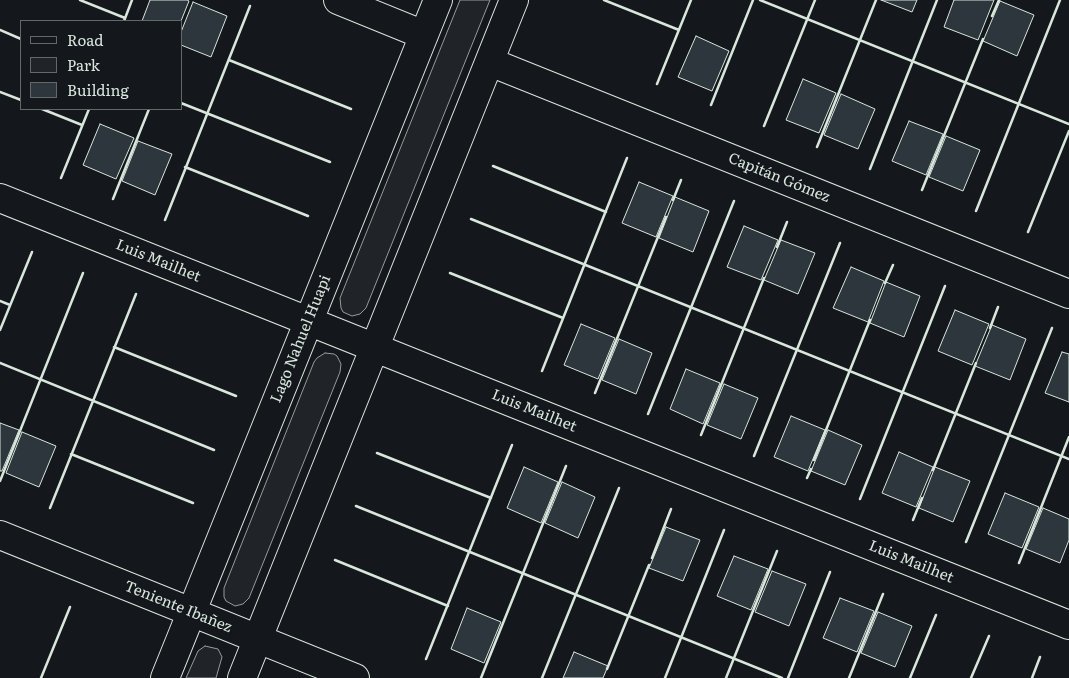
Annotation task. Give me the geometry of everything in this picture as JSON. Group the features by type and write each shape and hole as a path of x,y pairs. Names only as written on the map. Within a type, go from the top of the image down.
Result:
{"street":[{"path":"338,0 424,35"},
{"name":"Lago Nahuel Huapi","path":"165,678 438,0"},
{"path":"242,678 514,0"},
{"name":"Capitán Gómez","path":"490,62 1069,294"},
{"name":"Luis Mailhet","path":"0,198 1069,625"},
{"name":"Teniente Ibañez","path":"0,535 355,678"}],"green space":[{"path":"460,0 490,0 366,308 360,314 352,316 343,312 340,298"},
{"path":"325,353 337,356 341,364 340,372 249,598 243,604 235,606 226,601 224,588 314,362"},
{"path":"205,646 218,649 222,657 216,678 186,678 198,651"}],"building":[{"path":"150,0 189,1 181,20 142,20"},
{"path":"881,0 917,0 912,12"},
{"path":"954,0 994,0 978,40 944,27"},
{"path":"1000,1 1034,15 1017,56 983,41"},
{"path":"193,2 227,16 211,57 182,45 182,30"},
{"path":"696,36 729,51 712,91 678,77"},
{"path":"803,79 836,93 819,133 786,120"},
{"path":"841,94 875,109 858,149 824,135"},
{"path":"909,121 943,134 926,175 892,161"},
{"path":"100,124 134,138 116,179 83,165"},
{"path":"946,136 980,150 963,191 929,177"},
{"path":"138,141 172,154 155,195 122,181"},
{"path":"639,182 673,196 656,237 622,223"},
{"path":"675,197 709,211 693,252 659,238"},
{"path":"744,226 778,240 761,280 727,267"},
{"path":"781,240 815,253 798,294 764,280"},
{"path":"851,267 884,281 868,322 833,308"},
{"path":"886,282 920,296 904,337 870,323"},
{"path":"955,310 989,324 972,365 938,351"},
{"path":"581,324 615,338 598,379 564,365"},
{"path":"992,325 1026,339 1010,380 975,366"},
{"path":"619,339 652,353 636,394 602,380"},
{"path":"1062,352 1069,354 1069,402 1045,393"},
{"path":"686,369 720,383 703,424 670,409"},
{"path":"724,384 758,398 741,439 707,425"},
{"path":"791,416 825,430 808,471 774,457"},
{"path":"0,423 19,430 2,471 0,471"},
{"path":"828,430 862,445 845,485 811,471"},
{"path":"22,432 56,446 39,487 6,473"},
{"path":"899,452 933,467 916,507 882,493"},
{"path":"524,467 558,482 541,523 507,508"},
{"path":"935,467 970,481 953,522 919,508"},
{"path":"562,482 595,497 578,538 545,523"},
{"path":"1005,493 1039,507 1022,548 988,534"},
{"path":"1043,508 1069,519 1069,540 1060,563 1026,549"},
{"path":"666,527 700,540 683,581 649,568"},
{"path":"734,556 768,569 751,610 717,596"},
{"path":"772,571 806,584 789,626 755,612"},
{"path":"840,598 874,611 857,652 823,638"},
{"path":"467,608 501,622 484,663 451,649"},
{"path":"878,612 912,626 895,667 861,653"},
{"path":"574,652 608,666 603,678 563,678"}],"wall":[{"path":"80,0 125,18"},
{"path":"124,20 132,0"},
{"path":"604,0 679,30"},
{"path":"657,84 691,0"},
{"path":"711,105 753,0"},
{"path":"760,0 1069,124"},
{"path":"764,126 815,0"},
{"path":"817,147 876,0"},
{"path":"870,169 937,0"},
{"path":"992,16 999,0"},
{"path":"976,211 1060,0"},
{"path":"165,220 250,6"},
{"path":"0,30 20,39"},
{"path":"922,190 983,39"},
{"path":"229,60 351,109"},
{"path":"0,92 20,100"},
{"path":"182,103 330,162"},
{"path":"44,110 82,125"},
{"path":"61,178 89,110"},
{"path":"113,199 149,110"},
{"path":"1028,232 1069,131"},
{"path":"542,371 627,158"},
{"path":"493,166 606,212"},
{"path":"185,167 308,216"},
{"path":"673,200 681,180"},
{"path":"648,414 734,201"},
{"path":"595,393 666,217"},
{"path":"471,219 1069,459"},
{"path":"777,247 787,222"},
{"path":"754,456 840,243"},
{"path":"0,330 32,252"},
{"path":"885,283 893,265"},
{"path":"0,481 83,273"},
{"path":"450,273 563,318"},
{"path":"701,435 764,278"},
{"path":"860,499 945,286"},
{"path":"50,508 136,294"},
{"path":"0,301 10,305"},
{"path":"990,328 998,307"},
{"path":"814,460 870,320"},
{"path":"966,542 1052,328"},
{"path":"114,347 236,396"},
{"path":"0,363 214,450"},
{"path":"933,470 976,363"},
{"path":"1019,563 1069,437"},
{"path":"426,659 512,445"},
{"path":"377,453 491,498"},
{"path":"71,454 193,503"},
{"path":"481,678 566,466"},
{"path":"807,478 811,469"},
{"path":"542,678 619,488"},
{"path":"913,520 922,498"},
{"path":"356,506 782,678"},
{"path":"652,558 671,509"},
{"path":"665,678 724,530"},
{"path":"726,678 777,551"},
{"path":"335,560 448,606"},
{"path":"607,669 649,565"},
{"path":"788,678 830,572"},
{"path":"849,678 883,594"},
{"path":"41,678 70,607"},
{"path":"910,678 936,615"},
{"path":"971,678 989,636"},
{"path":"1032,678 1040,657"}]}
